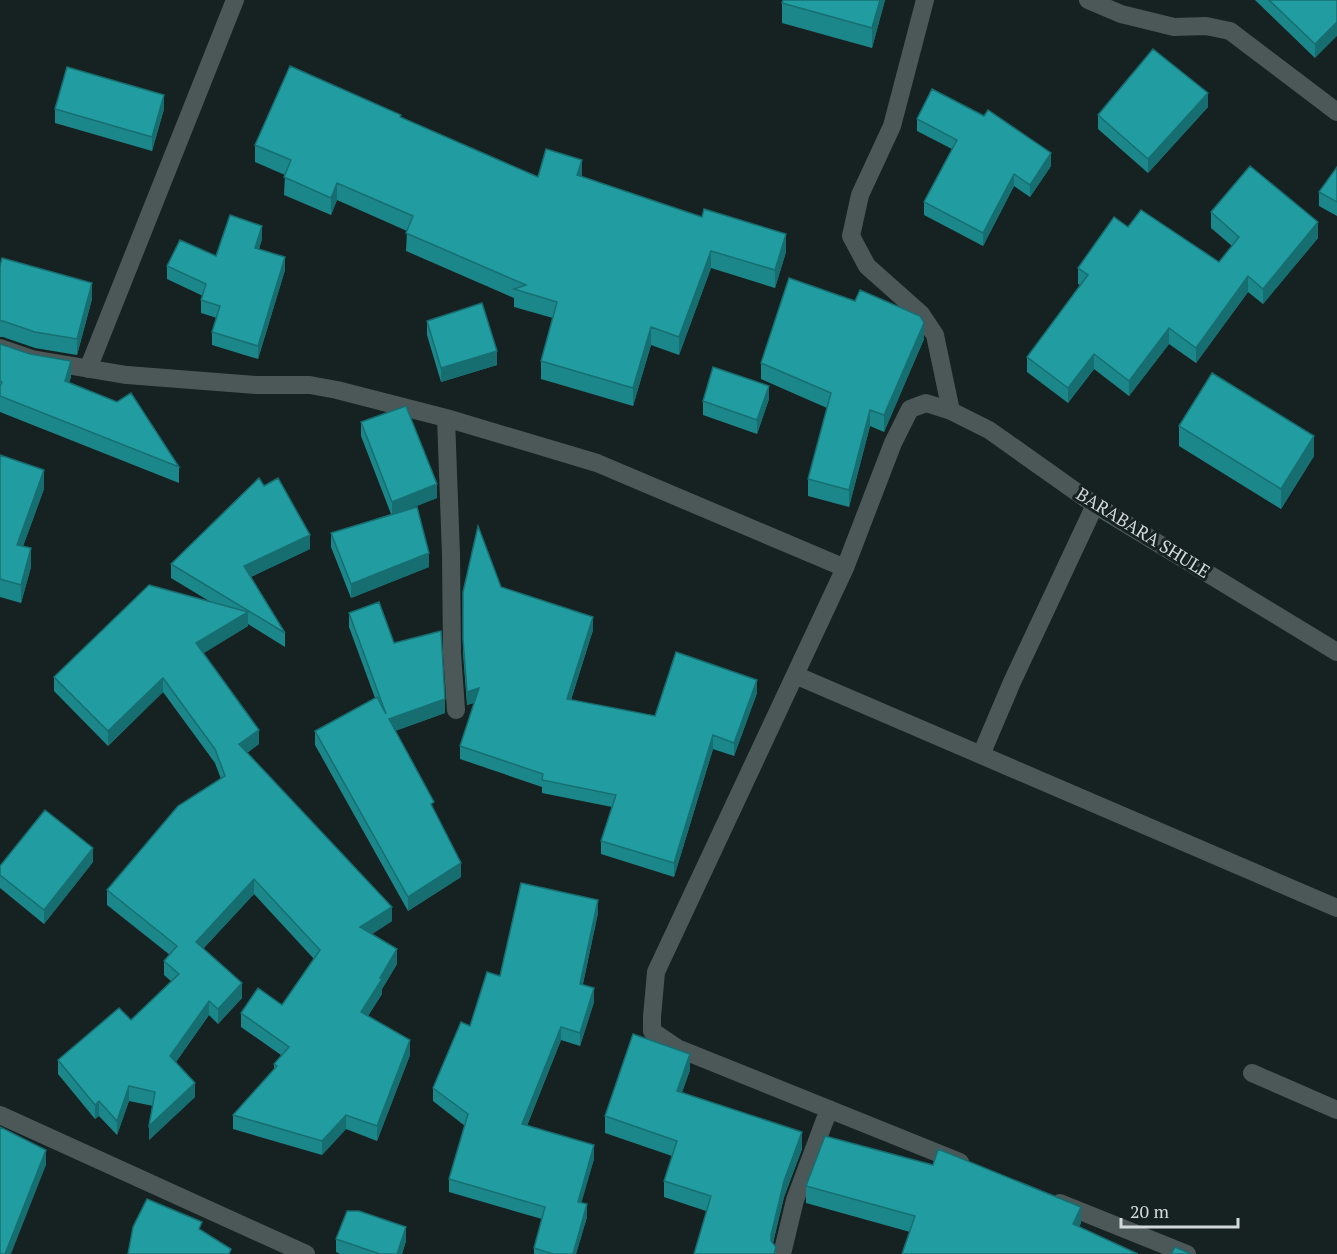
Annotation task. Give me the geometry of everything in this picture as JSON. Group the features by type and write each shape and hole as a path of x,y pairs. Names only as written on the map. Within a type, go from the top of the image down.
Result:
{"street":[{"path":"88,369 235,0"},
{"path":"925,0 892,126 860,195 851,236 867,266 921,314 935,335 951,411"},
{"path":"1088,0 1121,14 1174,27 1206,26 1230,31 1337,112"},
{"path":"0,348 32,359 127,375 256,385 310,385 446,418 597,463 845,568"},
{"name":"BARABARA SHULE","path":"829,1109 677,1048 652,1031 656,972 845,568 893,443 910,409 926,403 951,411 989,430 1095,505 1337,652"},
{"path":"446,418 452,653 456,710"},
{"path":"981,755 1012,682 1095,505"},
{"path":"795,675 1337,908"},
{"path":"1252,1073 1337,1110"},
{"path":"782,1254 795,1200 829,1109 981,1171"},
{"path":"0,1115 306,1254"},
{"path":"1046,1197 1187,1254"}],"building":[{"path":"783,0 880,0 872,28 782,3"},
{"path":"1269,0 1337,0 1337,22 1315,44"},
{"path":"1153,49 1208,93 1148,159 1098,115"},
{"path":"290,66 538,177 546,149 582,160 577,175 702,217 704,209 786,234 775,270 711,251 679,337 651,327 633,388 541,361 557,302 514,289 526,285 406,233 413,216 337,183 331,198 284,177 291,160 255,145"},
{"path":"67,67 164,95 152,137 55,109"},
{"path":"932,89 984,116 988,110 1051,153 1030,185 1014,174 983,233 924,202 957,140 917,119"},
{"path":"1250,166 1318,222 1263,289 1248,276 1196,348 1169,328 1129,381 1094,354 1068,388 1027,357 1088,275 1078,268 1114,217 1128,227 1141,210 1219,262 1239,237 1211,212"},
{"path":"1337,167 1337,202 1319,192"},
{"path":"230,215 262,226 255,248 285,257 258,346 212,332 220,306 201,300 206,284 167,266 180,240 216,256"},
{"path":"2,258 92,283 77,339 35,332 0,321"},
{"path":"789,278 855,301 860,290 920,316 924,323 884,415 870,410 849,490 808,479 831,393 761,363"},
{"path":"482,303 497,351 441,368 427,321"},
{"path":"0,344 30,354 71,361 65,381 117,402 131,393 179,467 0,396 2,382 0,381"},
{"path":"713,367 769,386 757,420 703,401"},
{"path":"1212,373 1314,436 1281,489 1179,426"},
{"path":"406,406 437,484 392,502 361,422"},
{"path":"0,455 44,470 17,545 31,548 21,585 0,579"},
{"path":"259,478 264,486 278,478 310,535 244,566 285,633 171,564"},
{"path":"417,507 429,553 351,584 331,533"},
{"path":"478,526 501,587 593,617 567,699 655,716 676,652 757,680 734,743 713,735 674,863 601,841 616,795 542,780 543,774 460,746 479,688 467,692 463,639 463,592"},
{"path":"149,585 248,612 196,643 259,730 239,744 392,907 360,927 397,949 380,978 382,979 361,1012 410,1040 377,1126 346,1115 322,1141 233,1115 277,1066 274,1064 289,1047 241,1013 258,988 282,1005 320,950 254,879 196,942 242,983 218,1009 209,1001 170,1056 195,1083 149,1126 155,1092 129,1086 117,1121 99,1101 95,1105 58,1060 119,1008 131,1020 179,974 164,961 177,946 107,890 178,806 225,776 215,749 163,678 108,731 54,677"},
{"path":"379,602 394,643 441,631 445,699 389,719 434,802 431,804 461,863 408,897 315,731 377,697 386,714 349,613"},
{"path":"45,810 93,848 44,910 0,875 0,866"},
{"path":"521,883 598,900 580,984 594,988 580,1033 561,1027 522,1124 594,1145 578,1202 587,1204 573,1254 553,1254 534,1248 545,1207 449,1179 468,1114 433,1088 461,1022 470,1026 487,972 500,976"},
{"path":"633,1034 690,1054 677,1091 802,1132 784,1181 771,1235 771,1241 776,1247 774,1254 694,1254 711,1196 664,1181 677,1141 605,1116"},
{"path":"0,1127 46,1150 5,1254 0,1254"},
{"path":"825,1136 933,1165 938,1149 1081,1207 1073,1224 1138,1254 902,1254 915,1216 806,1186"},
{"path":"147,1199 202,1222 199,1229 231,1249 229,1254 128,1254 133,1227"},
{"path":"347,1211 359,1211 406,1227 397,1254 380,1254 336,1239"},
{"path":"1175,1247 1191,1254 1171,1254"}]}
